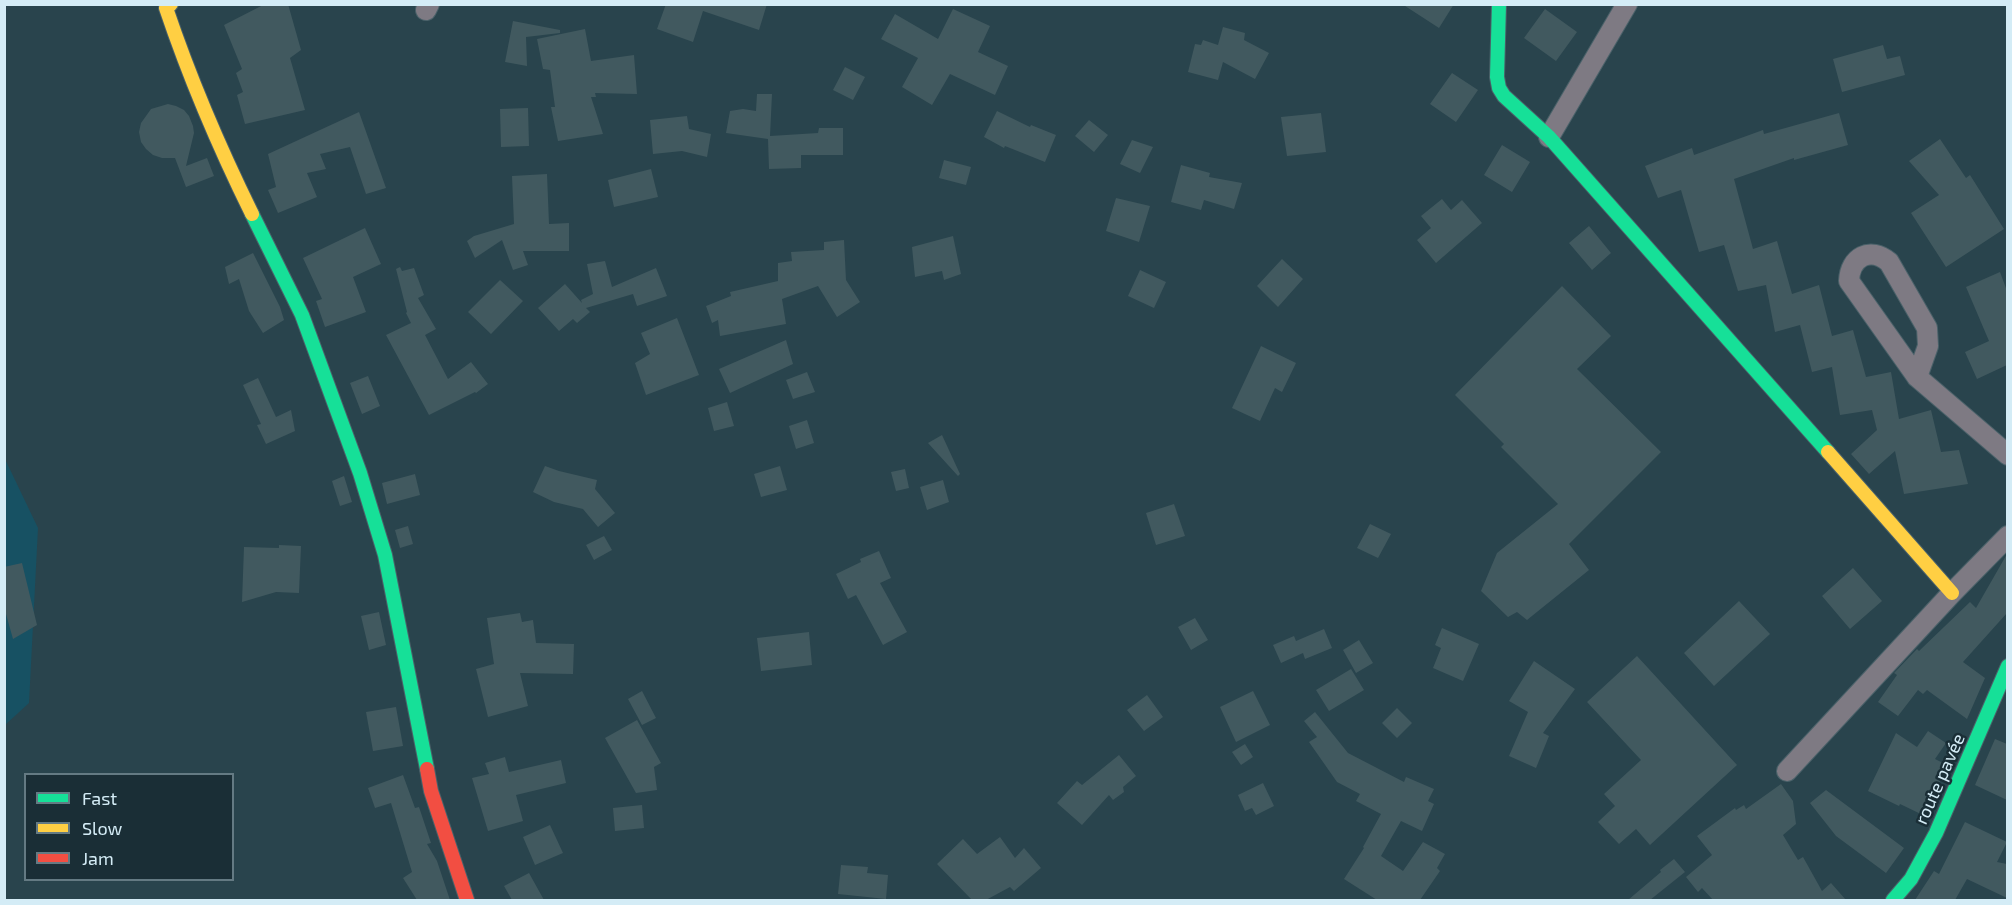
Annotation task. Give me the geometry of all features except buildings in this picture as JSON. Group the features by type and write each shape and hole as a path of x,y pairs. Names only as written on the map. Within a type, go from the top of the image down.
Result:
{"street":[{"path":"171,4 166,8 184,62 228,166 302,315 360,473 384,555 431,791 467,900"},
{"path":"1499,4 1497,77 1499,88 1504,96 1548,137 1952,593"},
{"path":"1548,137 1627,4"},
{"path":"1917,377 1928,346 1927,328 1889,262 1881,255 1871,253 1857,261 1849,270 1849,281 1917,377 2007,455"},
{"path":"1787,771 2007,536"},
{"name":"route pavée","path":"1893,900 1911,879 2000,708 2007,666"}],"shaded area":[{"path":"4,457 38,528 29,703 5,725"}],"traffic: fast":[{"path":"1499,4 1497,77 1499,88 1504,96 1549,137 1828,452"},
{"path":"252,214 302,315 360,473 385,555 427,769"},
{"path":"1893,900 1911,879 1936,833 2008,666"}],"traffic: slow":[{"path":"171,4 166,8 195,87 252,214"},
{"path":"1828,452 1952,593"}],"traffic: jam":[{"path":"427,769 431,791 467,900"}]}
